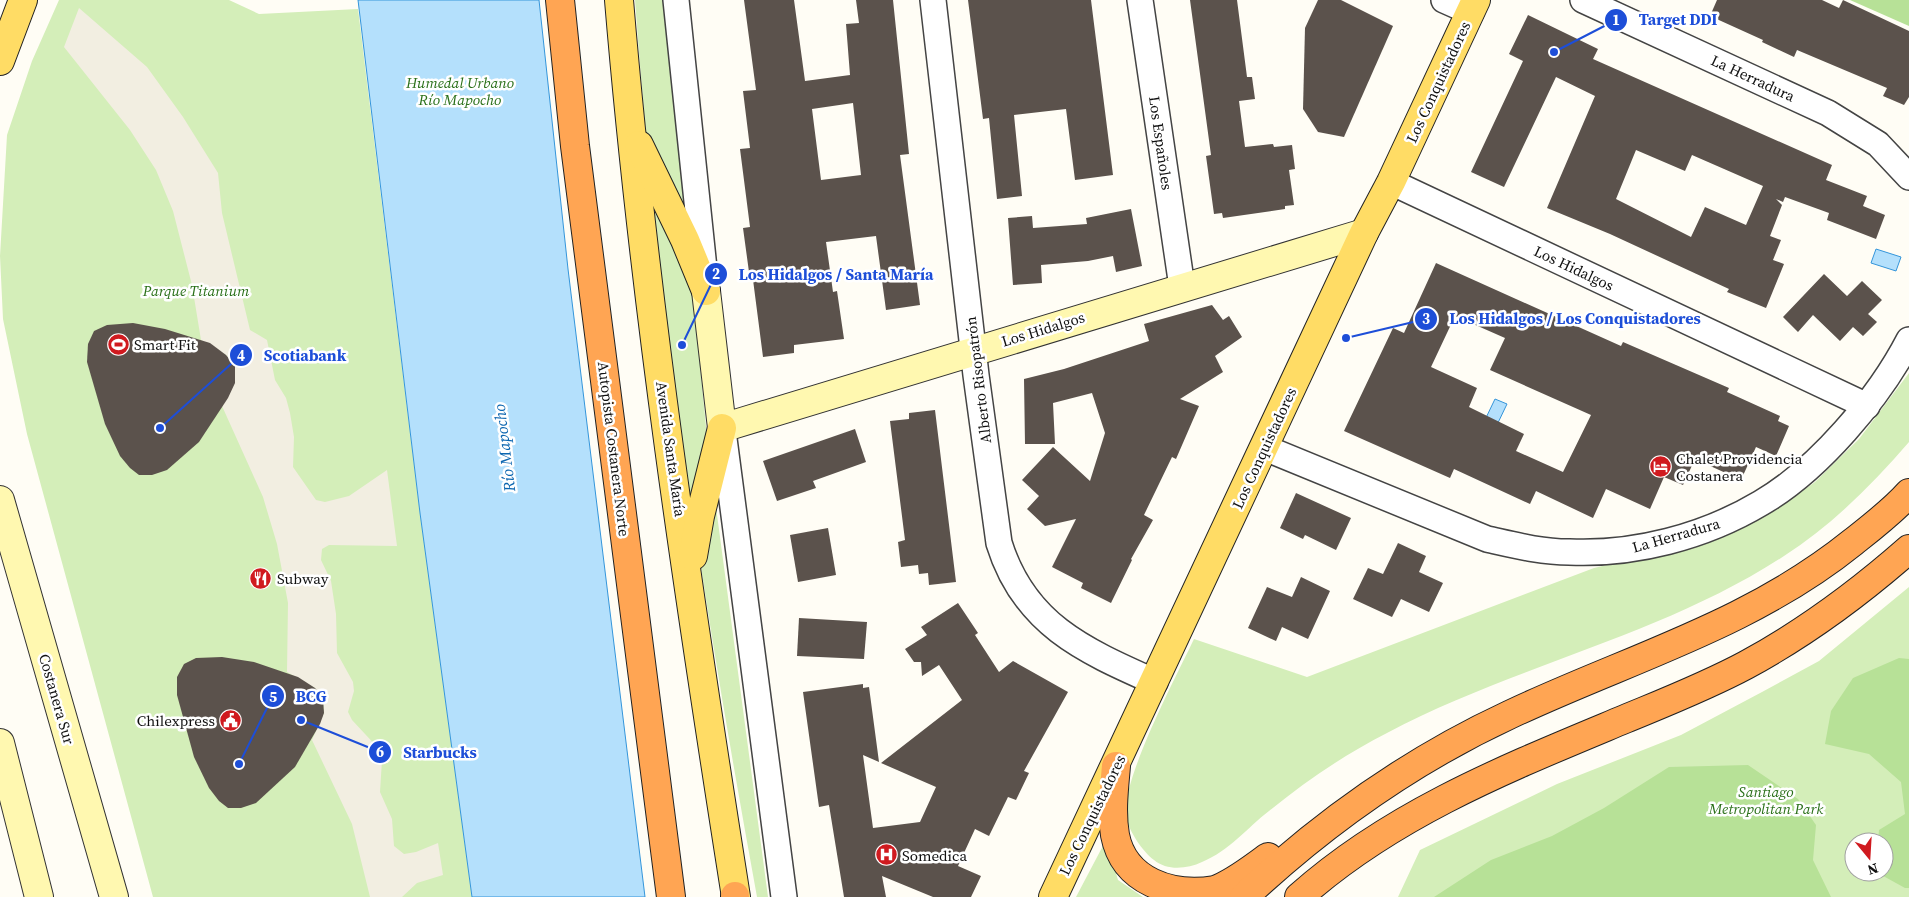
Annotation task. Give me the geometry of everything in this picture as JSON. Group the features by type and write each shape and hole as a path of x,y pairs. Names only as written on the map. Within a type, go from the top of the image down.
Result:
{"highway":[{"name":"Autopista Costanera Norte","path":"560,0 575,146 671,897"},
{"path":"1116,766 1113,811 1119,850 1134,873 1160,891 1174,894 1202,894 1227,885 1322,820 1362,799 1430,756 1509,714 1706,632 1748,611 1790,587 1830,560 1872,528 1909,493"},
{"path":"1299,897 1369,842 1431,805 1495,774 1746,665 1820,620 1909,549"},
{"path":"1244,897 1293,852 1362,799"}],"main road":[{"path":"0,61 23,0"},
{"name":"Avenida Santa María","path":"619,0 629,126 690,584 735,897"},
{"name":"Los Conquistadores","path":"1053,897 1265,448 1364,233 1391,182 1474,6"},
{"path":"629,126 685,240 706,291"},
{"path":"690,584 700,516 722,428"}],"street":[{"path":"676,0 722,428 784,897"},
{"name":"Alberto Risopatrón","path":"933,0 974,350 999,543 1005,564 1016,586 1033,609 1060,634 1098,656 1155,682"},
{"name":"Los Españoles","path":"1140,0 1182,287"},
{"path":"1444,0 1474,6"},
{"name":"La Herradura","path":"1583,0 1828,113 1878,144 1909,177"},
{"name":"Los Hidalgos","path":"1391,182 1867,406"},
{"name":"Los Hidalgos","path":"722,428 1364,233"},
{"name":"La Herradura","path":"1265,448 1487,539 1518,548 1546,551 1594,552 1660,543 1704,530 1762,503 1790,482 1819,456 1867,406 1909,340"},
{"name":"Costanera Sur","path":"0,500 114,897"},
{"path":"0,743 39,897"}],"green space":[{"name":"Parque Titanium","path":"59,0 229,0 259,14 358,9 420,513 472,897 153,897 27,434 3,319 0,256 7,135 32,61"},
{"path":"635,0 665,0 708,447 768,897 757,897 700,562 655,226"},
{"path":"1850,0 1909,0 1909,26"},
{"path":"1909,373 1909,442 1881,474 1835,518 1802,544 1737,584 1689,608 1486,688 1436,709 1387,733 1341,759 1311,779 1269,811 1229,846 1202,862 1177,868 1159,864 1133,835 1126,818 1126,802 1131,781 1151,729 1194,639 1307,677 1594,568 1722,538 1776,510 1815,482 1859,439"},
{"name":"Santiago Metropolitan Park","path":"1909,587 1909,897 1398,897 1420,850 1557,784 1681,735 1819,661"},
{"path":"1899,658 1909,659 1909,888 1905,888 1894,882 1894,832 1879,832 1879,830 1905,814 1901,782 1869,754 1825,744 1831,711 1853,678"},
{"path":"1748,765 1798,799 1816,825 1813,860 1831,897 1434,897 1491,860 1552,836 1604,808 1669,767"},
{"path":"1106,840 1118,880 1143,897 1076,897"}],"shaded area":[{"path":"79,8 147,67 183,117 218,173 222,213 250,330 267,340 275,380 286,398 290,413 294,437 293,467 316,500 325,502 349,496 387,470 397,546 329,545 322,549 321,560 331,581 336,614 337,653 353,682 354,691 348,712 352,720 379,749 382,760 380,792 392,819 394,846 404,854 416,852 438,843 443,875 417,883 402,897 370,897 352,824 312,740 324,713 323,699 315,688 287,672 288,603 277,544 263,497 222,406 235,366 226,355 201,340 192,285 173,211 156,170 130,130 64,47"}],"water":[{"name":"Humedal Urbano Río Mapocho","path":"358,0 539,0 568,269 645,897 472,897 420,513"},
{"path":"1876,249 1901,257 1896,271 1871,263"},
{"path":"1495,399 1507,404 1495,429 1483,424"}],"building":[{"path":"744,0 794,0 805,81 850,75 846,24 859,23 856,0 893,0 909,154 900,155 920,305 886,310 876,236 826,242 833,292 837,291 844,339 794,345 794,353 763,357 752,272 749,272 743,228 750,227 740,149 750,148 743,91 756,90","holes":["853,103 861,175 821,180 812,109"]},
{"path":"968,0 1091,0 1113,175 1075,180 1066,109 1014,115 1022,196 997,199 989,118 983,119"},
{"path":"1190,0 1237,0 1247,77 1252,77 1255,99 1239,101 1245,147 1273,144 1274,147 1292,145 1295,169 1289,170 1294,205 1285,206 1285,209 1223,218 1222,213 1214,214 1206,156 1211,155"},
{"path":"1318,0 1341,0 1393,26 1344,137 1318,132 1303,109 1305,28"},
{"path":"1717,0 1822,0 1839,8 1843,0 1909,31 1909,97 1904,105 1883,96 1887,88 1797,50 1794,57 1762,42 1763,40 1710,16"},
{"path":"1528,15 1598,49 1593,59 1832,165 1826,180 1867,196 1863,206 1885,215 1876,239 1827,220 1829,213 1785,197 1783,202 1776,199 1782,205 1770,236 1781,240 1773,260 1784,264 1766,308 1727,292 1729,289 1610,234 1547,208 1595,96 1556,77 1504,187 1471,172 1523,61 1509,54","holes":["1636,150 1685,171 1692,155 1763,186 1746,225 1705,207 1691,237 1616,199"]},
{"path":"1131,209 1142,266 1116,272 1113,256 1088,261 1041,265 1042,283 1013,285 1008,218 1032,216 1033,228 1087,224 1086,218"},
{"path":"1436,263 1621,346 1623,342 1729,388 1727,392 1780,416 1778,421 1789,426 1776,456 1756,447 1741,480 1695,459 1683,485 1664,477 1650,509 1606,489 1593,518 1536,491 1530,504 1454,469 1450,478 1344,431 1393,328 1404,333","holes":["1455,316 1505,338 1490,370 1591,415 1563,472 1516,451 1524,434 1469,407 1477,388 1431,367"]},
{"path":"1824,274 1847,296 1862,281 1882,300 1868,314 1877,322 1863,336 1853,327 1840,341 1813,315 1798,332 1783,317"},
{"path":"1212,305 1223,320 1229,316 1242,337 1215,356 1223,372 1180,399 1199,406 1176,459 1172,457 1144,515 1153,520 1131,559 1111,603 1081,588 1083,583 1052,567 1076,519 1045,526 1027,509 1039,496 1022,480 1053,447 1090,481 1105,433 1092,393 1053,403 1055,444 1025,444 1024,379 1064,369 1149,341 1144,324"},
{"path":"133,323 165,329 210,343 226,355 235,366 235,383 228,398 199,442 167,470 152,475 139,475 120,456 105,424 87,362 88,344 94,331 107,325"},
{"path":"935,410 956,582 929,585 928,573 919,574 918,565 901,567 898,542 905,540 890,421 909,419 909,413"},
{"path":"855,429 866,462 813,481 816,488 777,501 763,461"},
{"path":"1296,493 1351,518 1336,550 1305,535 1303,539 1280,528"},
{"path":"828,528 836,575 798,582 790,535"},
{"path":"1398,543 1426,556 1419,572 1443,583 1429,612 1401,599 1392,617 1353,599 1368,568 1383,574"},
{"path":"1301,577 1330,591 1308,639 1282,627 1276,641 1248,628 1267,587 1292,597"},
{"path":"958,603 978,633 975,635 999,672 1013,661 1068,692 1024,771 1029,773 1016,800 1008,797 989,836 975,829 958,866 981,876 971,897 933,897 882,876 886,897 844,897 829,805 819,807 803,692 863,684 863,688 869,687 879,762 863,755 873,828 920,822 936,787 881,763 962,700 939,665 922,676 921,662 914,662 905,649 927,635 921,627"},
{"path":"799,618 867,622 864,659 797,656"},
{"path":"222,657 254,662 298,677 315,688 323,699 324,713 320,724 295,767 256,803 241,808 228,808 219,801 209,788 194,757 177,695 177,677 184,664 196,658"}],"place":[{"name":"Target DDI","path":"1554,52"},
{"name":"Los Hidalgos / Los Conquistadores","path":"1346,338"},
{"name":"Smart Fit","path":"118,344"},
{"name":"Los Hidalgos / Santa María","path":"682,345"},
{"name":"Scotiabank","path":"160,428"},
{"name":"Chalet Providencia Costanera","path":"1660,467"},
{"name":"Subway","path":"261,578"},
{"name":"Chilexpress","path":"231,720"},
{"name":"Starbucks","path":"301,720"},
{"name":"BCG","path":"239,764"},
{"name":"Somedica","path":"886,855"}],"water label":[{"name":"Río Mapocho","path":"504,448"}]}
